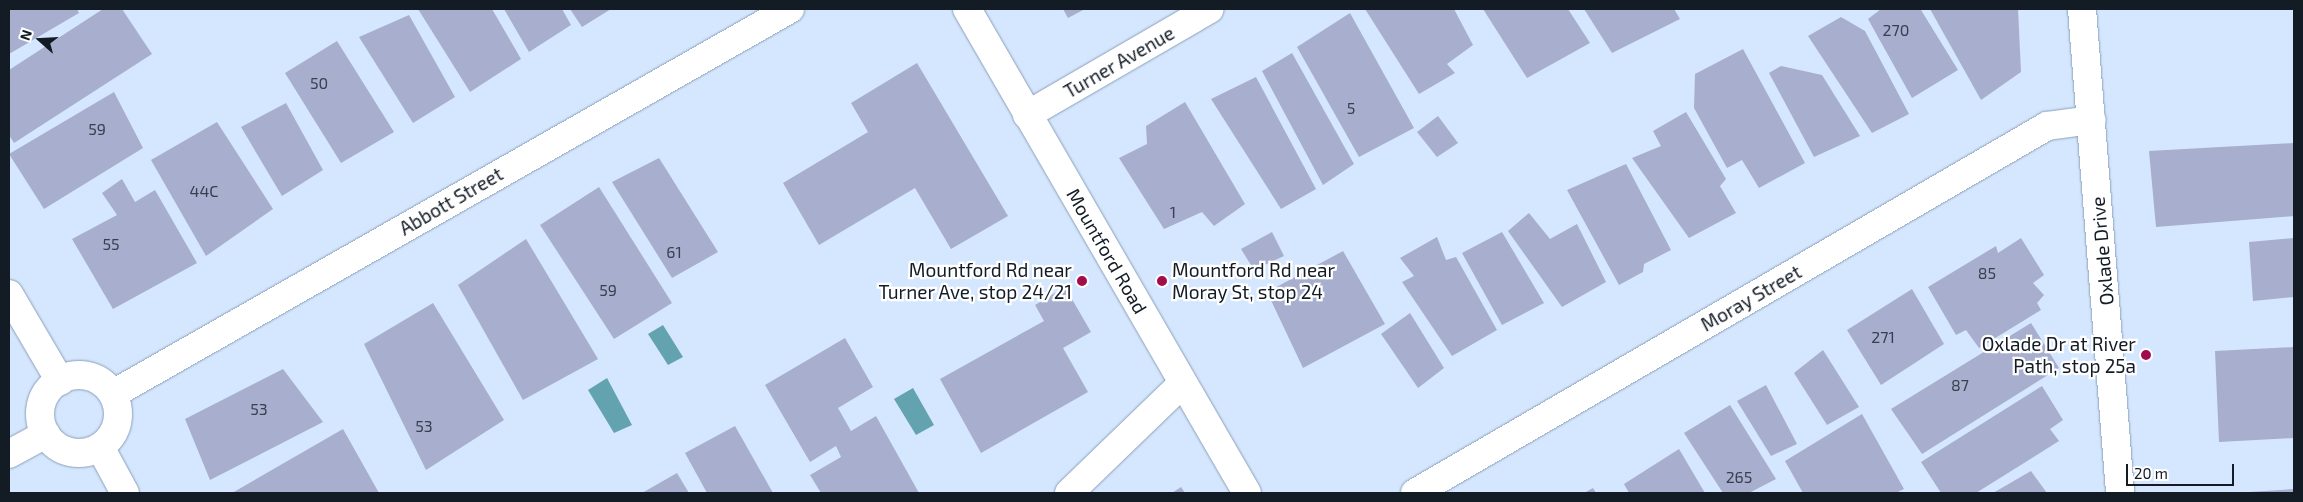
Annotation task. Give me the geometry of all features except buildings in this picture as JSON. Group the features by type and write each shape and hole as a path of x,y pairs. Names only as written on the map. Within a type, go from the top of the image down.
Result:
{"street":[{"name":"Abbott Street","path":"113,394 790,9"},
{"name":"Mountford Road","path":"967,9 1247,493"},
{"name":"Turner Avenue","path":"1027,115 1210,9"},
{"name":"Oxlade Drive","path":"2082,9 2120,493"},
{"name":"Moray Street","path":"1415,493 2047,126 2092,120"},
{"path":"9,294 60,380"},
{"path":"71,376 95,378 113,394 117,405 117,423 108,440 100,447 76,453 59,447 46,434 41,423 43,398 60,380 71,376"},
{"path":"1069,493 1183,383"},
{"path":"9,454 46,434"},
{"path":"100,447 125,493"}],"shaded area":[{"path":"663,325 683,357 668,365 648,334"},
{"path":"607,378 632,425 614,433 588,390"},
{"path":"913,388 934,425 916,435 894,399"}],"place":[{"name":"Mountford Rd near Turner Ave, stop 24/21","path":"1082,281"},
{"name":"Mountford Rd near Moray St, stop 24","path":"1162,281"},
{"name":"Oxlade Dr at River Path, stop 25a","path":"2146,355"}]}
